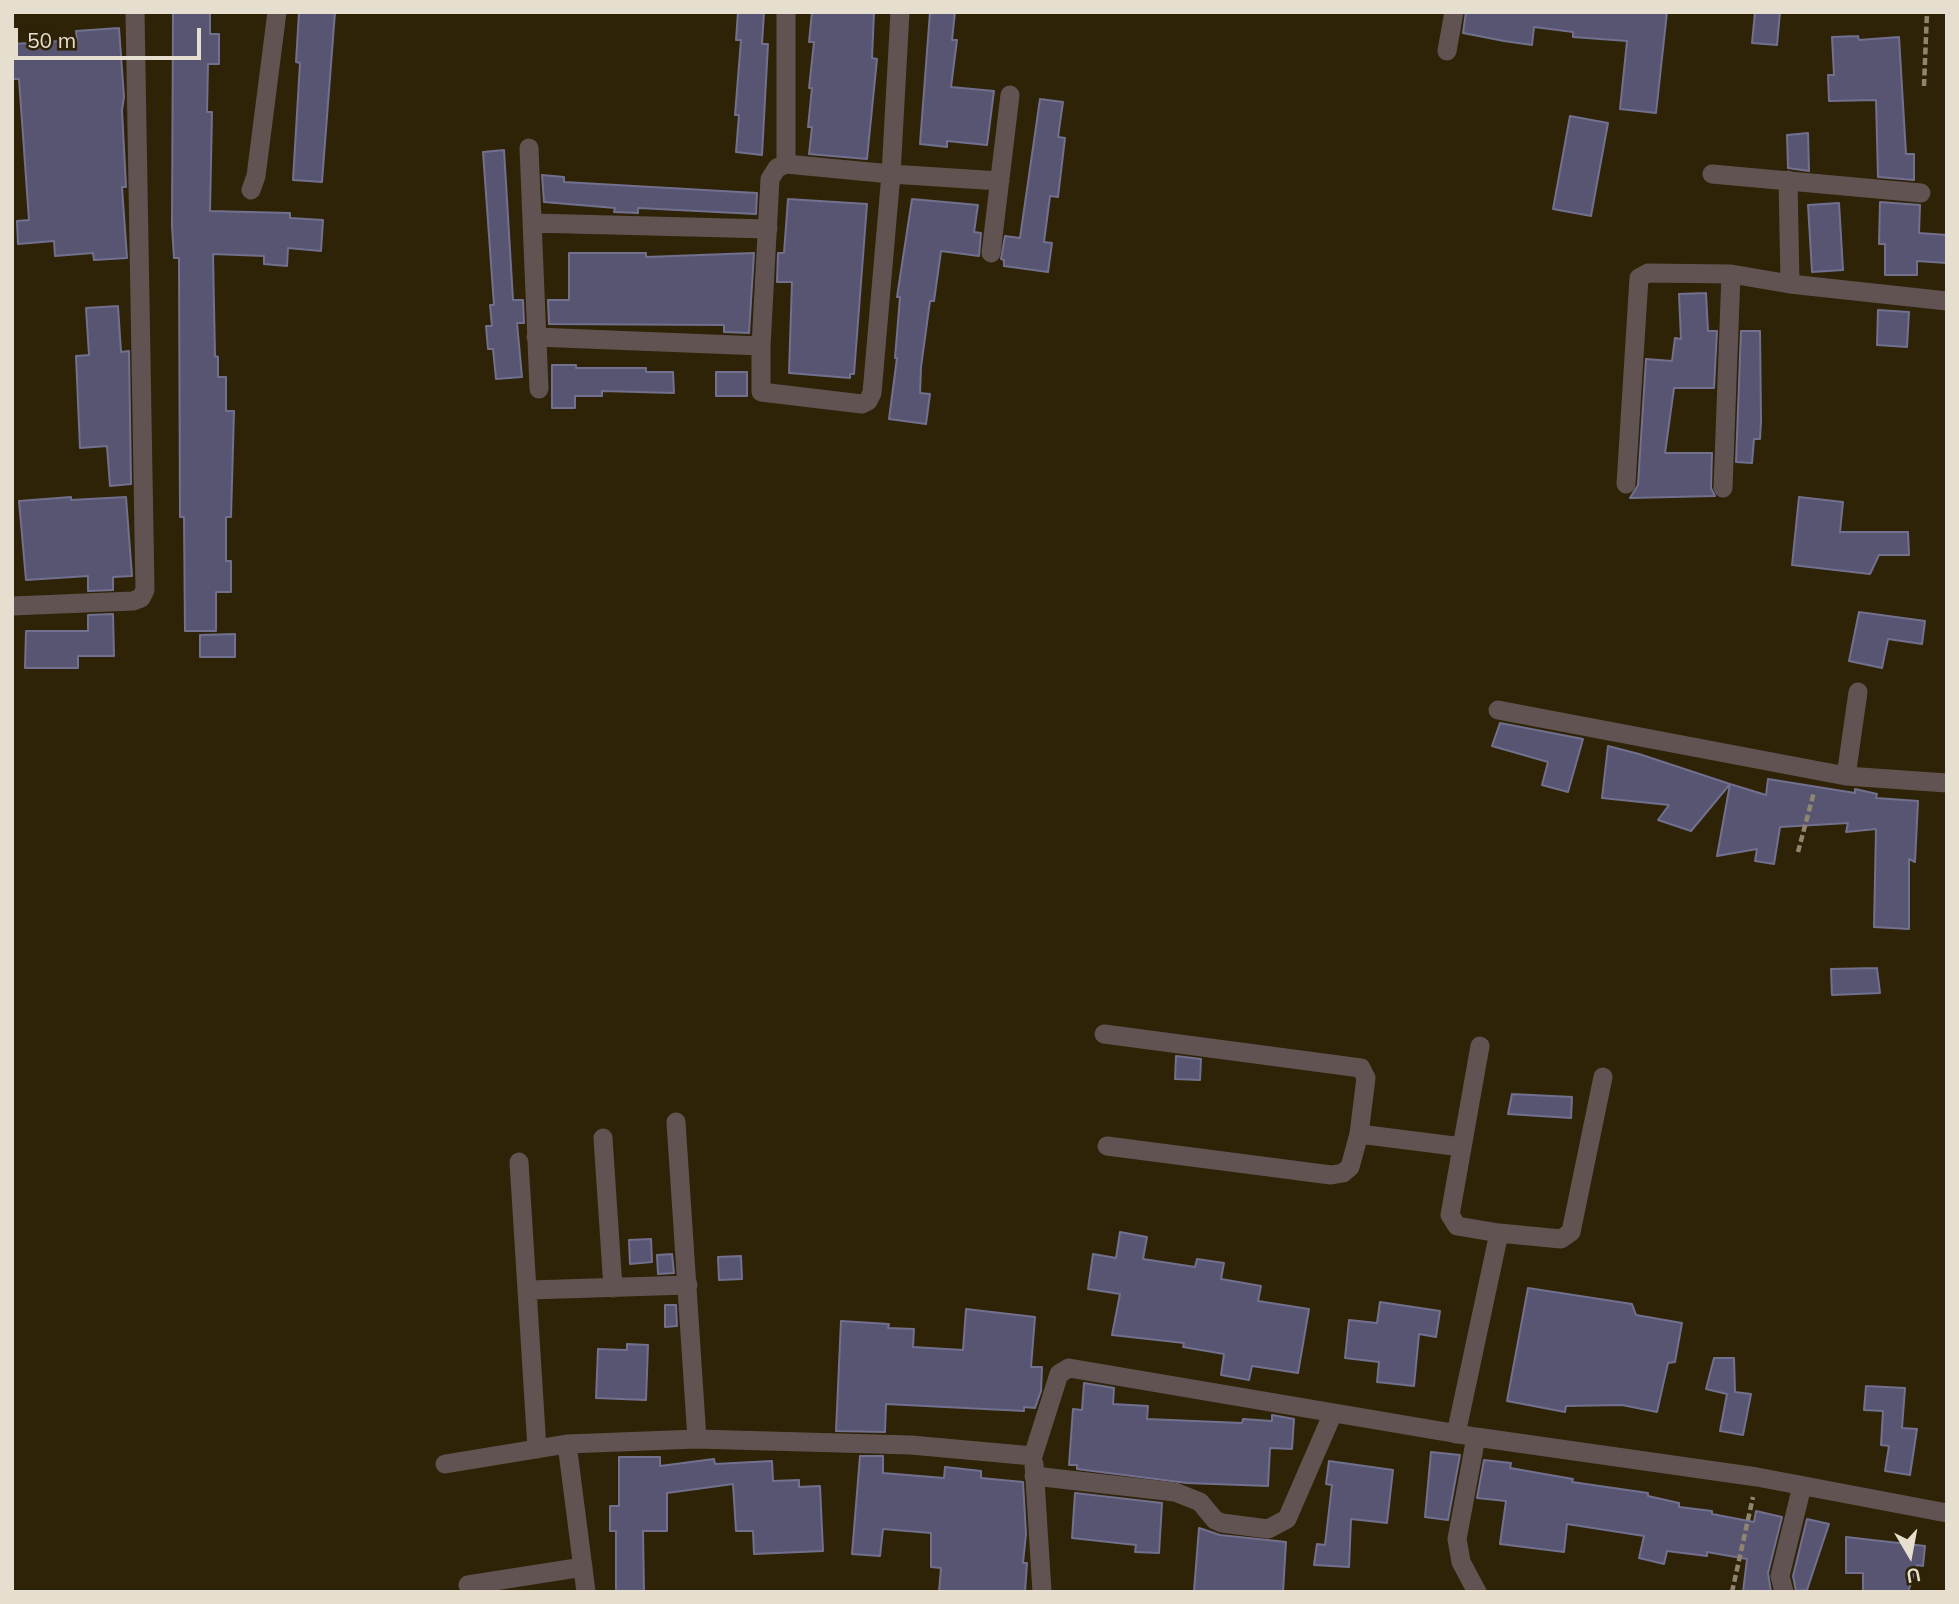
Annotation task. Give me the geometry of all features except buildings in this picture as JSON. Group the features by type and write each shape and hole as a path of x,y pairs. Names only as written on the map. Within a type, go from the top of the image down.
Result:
{"street":[{"path":"12,606 133,601 141,598 145,590 135,12"},
{"path":"251,190 256,176 277,12"},
{"path":"786,12 786,164"},
{"path":"900,12 891,174 872,393 868,401 862,404 761,392 761,346 771,179 777,168 786,164 891,174 1000,181"},
{"path":"1447,51 1454,12"},
{"path":"991,253 1010,95"},
{"path":"529,148 539,389"},
{"path":"1712,174 1921,193"},
{"path":"1788,180 1790,284"},
{"path":"532,223 768,229"},
{"path":"1626,484 1639,278 1648,273 1731,274 1790,284 1947,301"},
{"path":"1723,488 1731,274"},
{"path":"536,337 761,346"},
{"path":"1846,776 1858,692"},
{"path":"1498,710 1846,776 1947,783"},
{"path":"1104,1034 1361,1068 1366,1078 1359,1134 1350,1167 1343,1173 1331,1175 1107,1146"},
{"path":"1480,1046 1450,1215 1457,1226 1562,1239 1571,1232 1603,1077"},
{"path":"676,1122 698,1439"},
{"path":"1359,1134 1461,1147"},
{"path":"603,1138 613,1288"},
{"path":"519,1162 530,1290 537,1449"},
{"path":"1456,1434 1499,1233"},
{"path":"530,1290 688,1285"},
{"path":"1042,1592 1033,1456 1059,1374 1069,1368 1456,1434 1757,1477 1947,1513"},
{"path":"1034,1476 1175,1492 1200,1502 1215,1520 1222,1523 1268,1529 1287,1519 1333,1413"},
{"path":"1476,1437 1458,1539 1461,1562 1477,1592"},
{"path":"445,1464 567,1444 698,1439 911,1446 1033,1456"},
{"path":"567,1444 586,1592"},
{"path":"1784,1592 1780,1576 1802,1486"},
{"path":"468,1585 583,1567"}],"path":[{"path":"1924,86 1927,12"},
{"path":"1798,852 1820,771"},
{"path":"1732,1592 1757,1477"}]}
